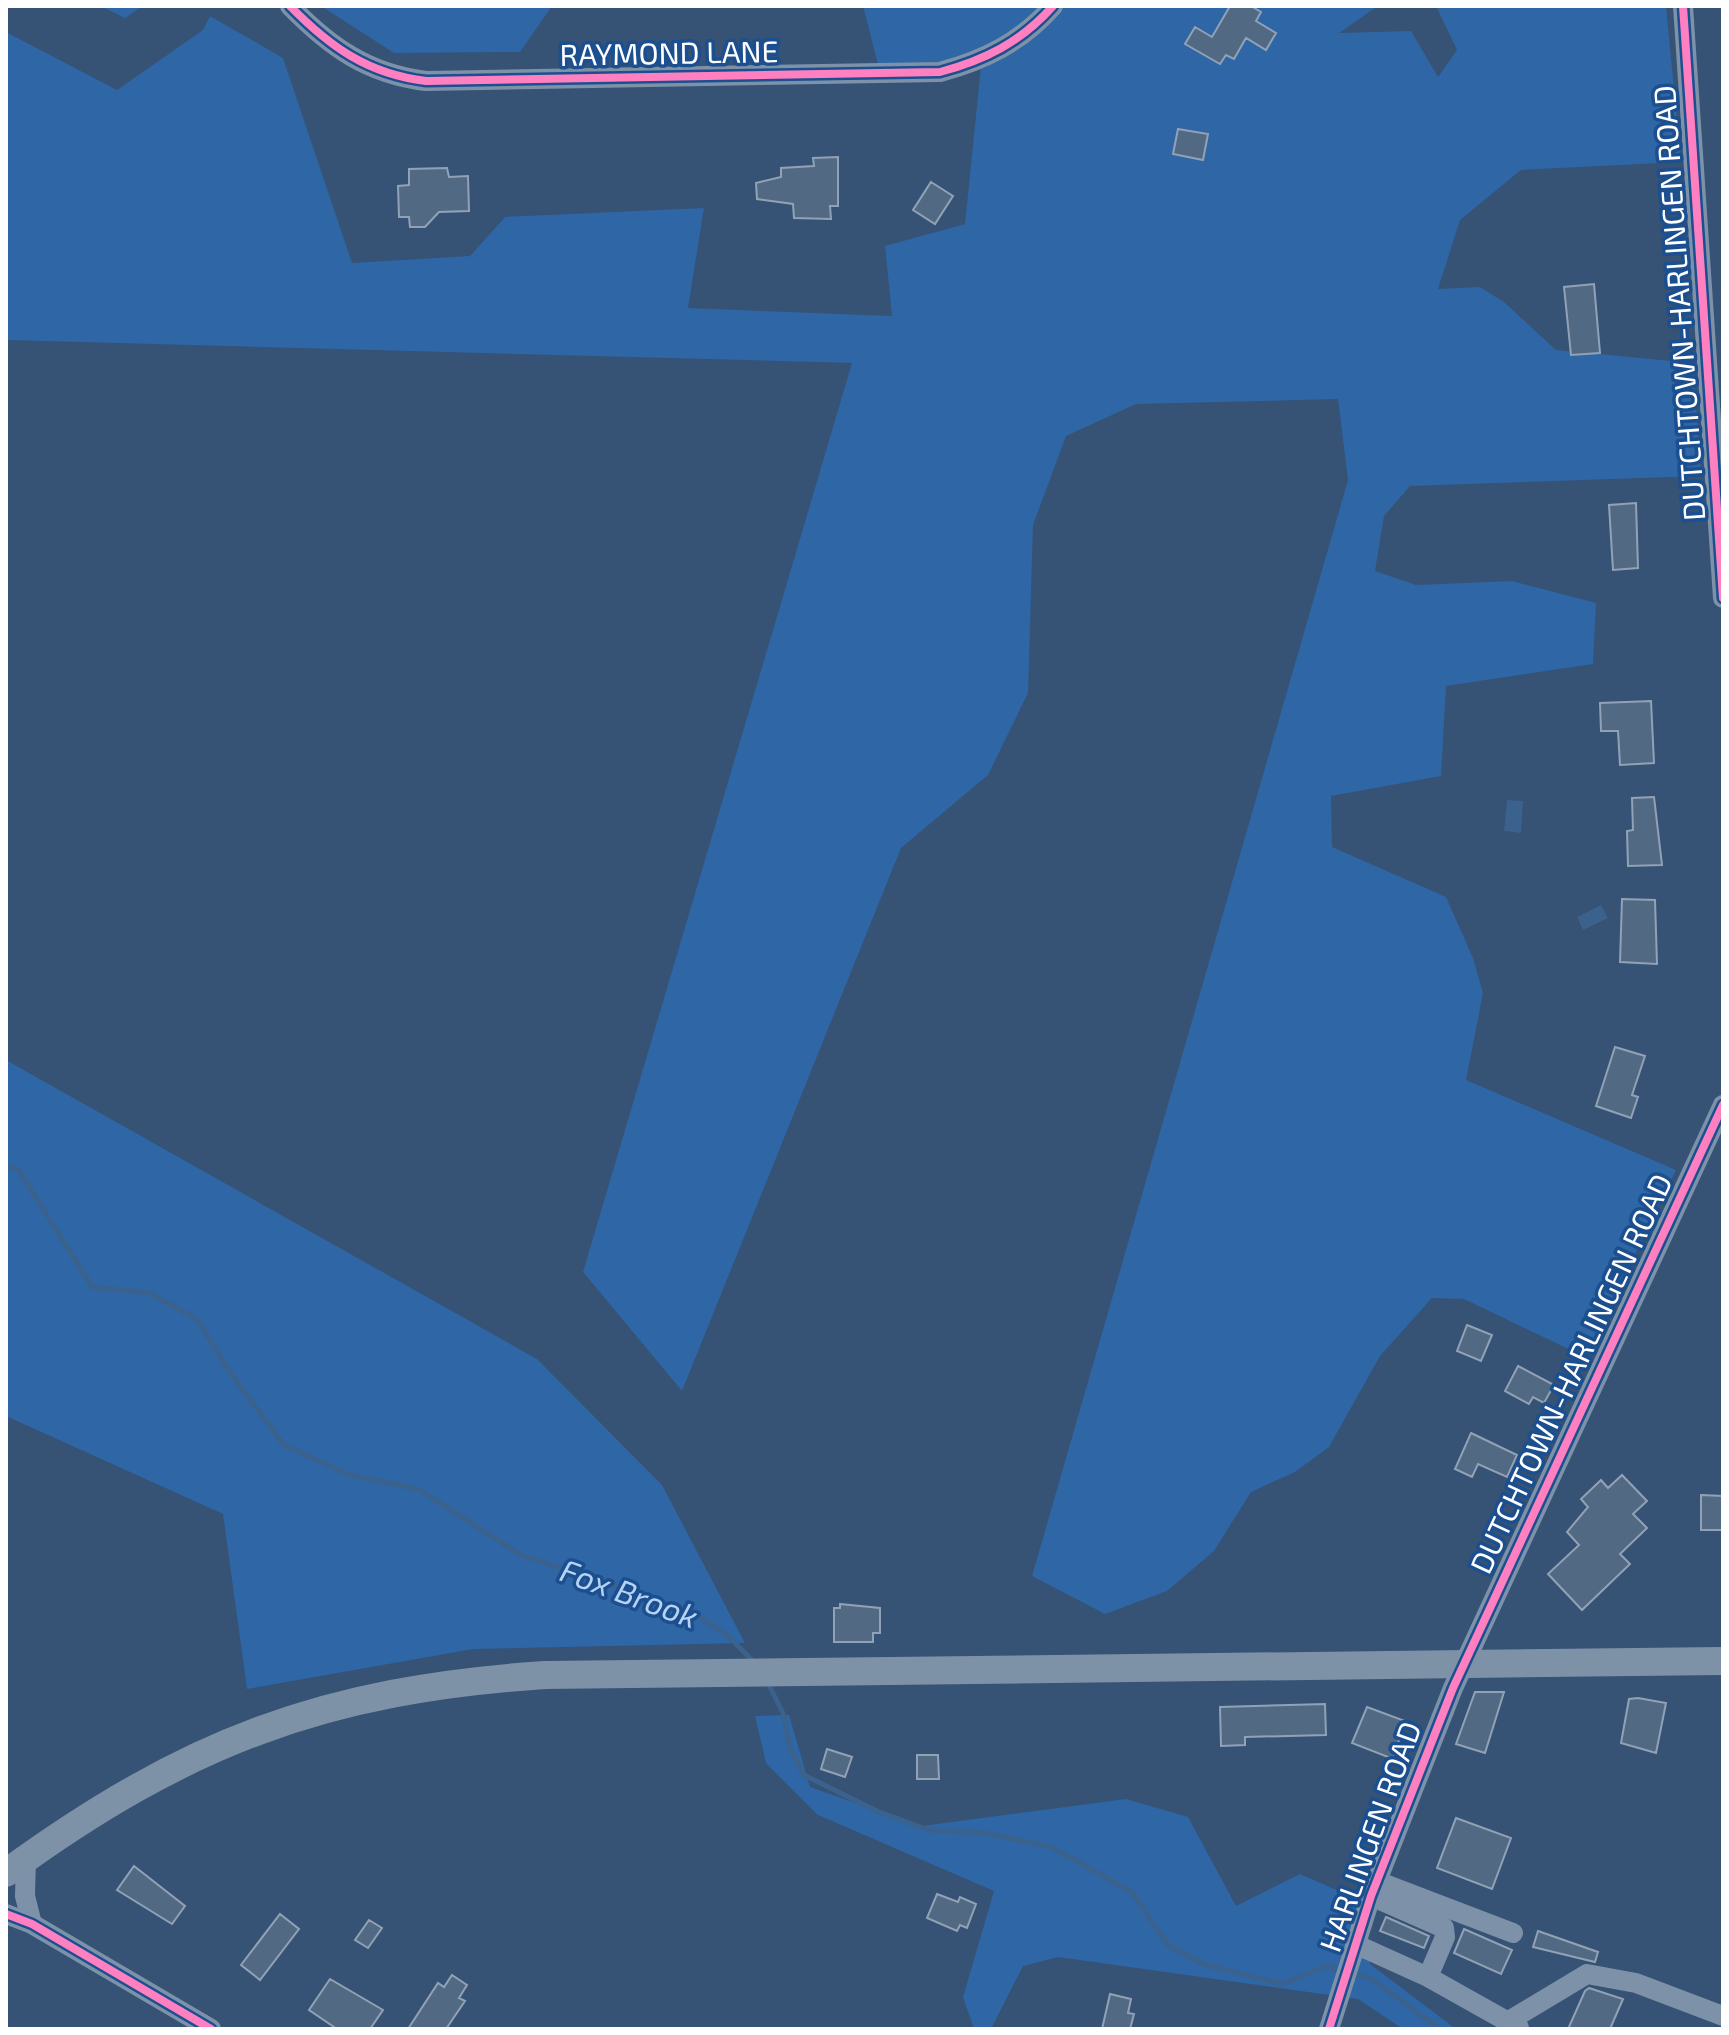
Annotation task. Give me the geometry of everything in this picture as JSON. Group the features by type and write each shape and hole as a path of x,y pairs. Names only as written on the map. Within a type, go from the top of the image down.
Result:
{"highway":[{"path":"16,1866 103,1806 200,1753 258,1729 364,1697 497,1679 713,1672 1723,1661"}],"street":[{"name":"RAYMOND LANE","path":"290,6 346,56 390,75 426,81 869,76 940,72 993,55 1038,22 1053,6"},
{"name":"DUTCHTOWN-HARLINGEN ROAD","path":"1683,6 1723,598"},
{"name":"DUTCHTOWN-HARLINGEN ROAD","path":"1463,1663 1723,1105"},
{"name":"HARLINGEN ROAD","path":"1329,2029 1374,1889 1463,1663"},
{"path":"16,1866 32,1924"},
{"path":"1374,1889 1513,1933"},
{"path":"1374,1889 1444,1928 1445,1937 1428,1977"},
{"path":"6,1914 32,1924 211,2029"},
{"path":"1354,1948 1428,1977 1514,2025 1587,1974 1636,1983 1723,2016"}],"shaded area":[{"path":"100,6 143,6 125,18"},
{"path":"321,6 552,6 520,52 394,53"},
{"path":"863,6 1378,6 1339,33 1411,31 1438,77 1457,50 1436,6 1666,6 1681,162 1521,170 1460,220 1438,289 1480,287 1504,302 1556,350 1693,363 1701,476 1410,486 1384,516 1375,571 1416,585 1512,581 1596,603 1593,664 1446,686 1441,776 1331,796 1332,847 1446,897 1473,958 1483,993 1466,1080 1676,1170 1585,1357 1464,1299 1432,1298 1380,1356 1329,1447 1295,1472 1251,1492 1214,1551 1167,1591 1105,1614 1032,1576 1348,480 1338,399 1136,404 1066,436 1033,525 1028,693 988,775 901,848 682,1391 583,1272 852,363 6,340 6,32 117,90 203,30 210,16 283,58 352,263 470,256 505,217 704,208 688,308 892,316 885,246 965,224 981,66 881,76"},
{"path":"1507,800 1523,801 1521,833 1504,831"},
{"path":"1601,905 1608,918 1583,930 1577,917"},
{"path":"6,1060 537,1359 662,1485 745,1643 473,1649 247,1689 223,1514 6,1416"},
{"path":"789,1715 810,1787 922,1826 1126,1799 1188,1817 1236,1906 1300,1874 1366,1903 1370,1964 1456,2029 1403,2029 1358,1999 1058,1957 1023,1966 991,2029 974,2029 963,1997 994,1891 818,1815 766,1763 755,1716"}],"building":[{"path":"1230,6 1251,6 1261,12 1256,21 1276,33 1266,50 1246,38 1234,59 1226,55 1220,64 1185,44 1195,27 1212,37"},
{"path":"1178,129 1208,134 1203,160 1173,154"},
{"path":"838,157 838,206 830,206 831,219 794,218 793,204 757,199 756,183 781,177 781,168 814,166 813,158"},
{"path":"447,168 449,177 468,176 469,211 439,212 425,227 410,227 409,217 399,217 398,186 409,185 409,169"},
{"path":"931,182 953,196 935,224 913,210"},
{"path":"1594,284 1600,353 1571,355 1564,287"},
{"path":"1636,503 1638,568 1613,570 1609,505"},
{"path":"1651,701 1654,763 1620,765 1618,731 1601,731 1600,703"},
{"path":"1654,797 1662,865 1628,866 1627,831 1633,830 1632,798"},
{"path":"1622,899 1655,900 1657,964 1620,962"},
{"path":"1615,1047 1645,1056 1632,1095 1638,1097 1631,1118 1596,1106"},
{"path":"1467,1325 1492,1335 1481,1361 1457,1351"},
{"path":"1518,1366 1554,1385 1544,1403 1533,1397 1529,1404 1505,1391"},
{"path":"1471,1433 1517,1455 1507,1477 1478,1464 1472,1477 1455,1469"},
{"path":"1622,1475 1647,1501 1633,1514 1647,1528 1620,1554 1630,1564 1582,1610 1548,1574 1579,1545 1567,1532 1588,1507 1581,1499 1601,1480 1608,1488"},
{"path":"1701,1495 1723,1496 1723,1530 1701,1530"},
{"path":"840,1604 880,1608 880,1633 873,1633 873,1642 834,1642 834,1608 840,1608"},
{"path":"1475,1692 1504,1692 1485,1753 1456,1744"},
{"path":"1629,1699 1666,1703 1656,1753 1621,1743"},
{"path":"1325,1704 1326,1735 1245,1737 1245,1745 1221,1746 1220,1707"},
{"path":"1367,1707 1405,1721 1393,1759 1352,1743"},
{"path":"827,1749 852,1757 845,1777 821,1769"},
{"path":"917,1755 938,1755 939,1779 917,1779"},
{"path":"1456,1818 1511,1838 1492,1889 1437,1868"},
{"path":"134,1866 185,1906 172,1924 117,1890"},
{"path":"937,1894 958,1902 960,1897 976,1904 967,1928 960,1925 957,1931 927,1918"},
{"path":"280,1914 299,1929 260,1980 241,1965"},
{"path":"1386,1917 1429,1936 1424,1948 1380,1931"},
{"path":"369,1920 382,1928 368,1948 355,1940"},
{"path":"1464,1929 1512,1950 1501,1974 1454,1953"},
{"path":"1538,1931 1598,1952 1595,1962 1533,1947"},
{"path":"452,1975 467,1985 459,1998 465,2001 446,2029 408,2029 438,1983 444,1987"},
{"path":"330,1979 383,2010 370,2029 337,2029 309,2010"},
{"path":"1589,1988 1623,1999 1610,2029 1568,2029 1585,1991"},
{"path":"1110,1994 1131,1999 1128,2013 1134,2014 1130,2029 1102,2029"}],"waterway":[{"name":"Fox Brook","path":"6,1166 18,1169 92,1287 149,1293 197,1319 231,1374 284,1445 350,1475 418,1489 521,1555 690,1611 727,1635 755,1663"},
{"name":"Fox Brook","path":"767,1681 783,1713 790,1748 804,1775 877,1811 929,1830 985,1833 1051,1847 1132,1892 1168,1945 1203,1964 1282,1984 1326,1966 1342,1971"},
{"name":"Fox Brook","path":"1352,1973 1370,1978 1440,2029"}],"cycle path":[{"path":"290,6 320,34 351,56 386,72 426,81 940,72 972,62 1015,40 1053,6"},
{"path":"1683,6 1723,598"},
{"path":"1329,2029 1371,1896 1453,1688 1723,1105"},
{"path":"6,1914 32,1924 211,2029"}]}
